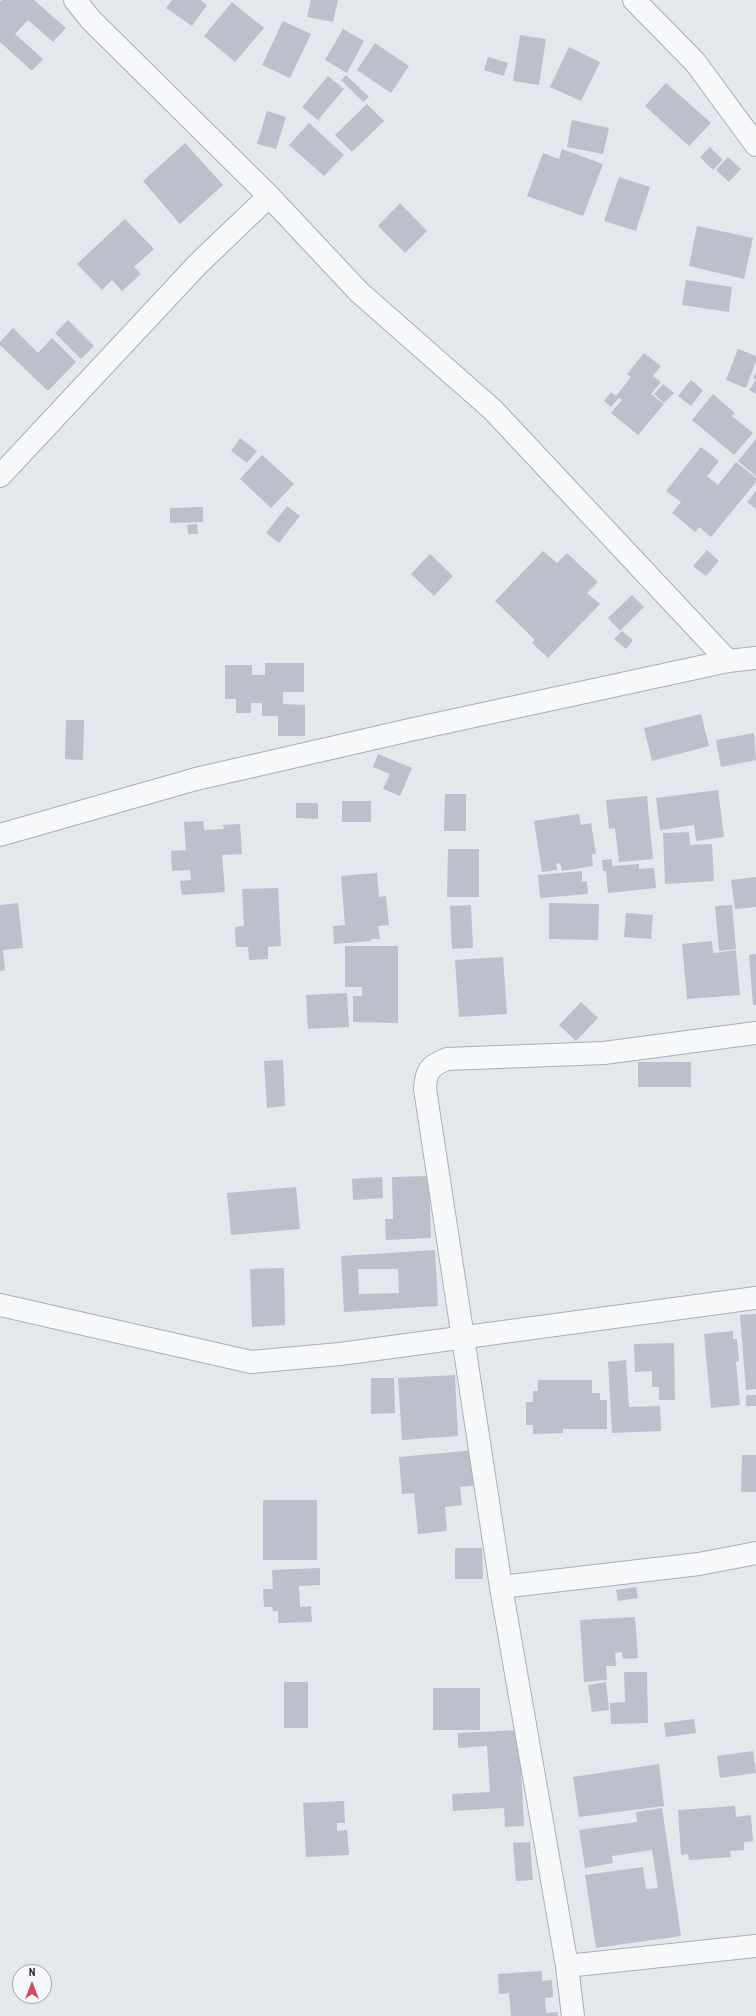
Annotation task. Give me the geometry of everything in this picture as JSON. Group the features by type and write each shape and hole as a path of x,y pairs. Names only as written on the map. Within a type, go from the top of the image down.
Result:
{"street":[{"path":"75,0 91,20 269,196 359,292 493,410 728,661"},
{"path":"634,0 695,62 756,145"},
{"path":"0,476 198,264 269,196"},
{"path":"0,836 196,779 414,729 728,661 756,658"},
{"path":"573,2016 567,1966 501,1587 425,1089 426,1076 433,1065 447,1059 604,1053 756,1033"},
{"path":"0,1305 251,1362 340,1354 756,1298"},
{"path":"501,1587 699,1564 756,1553"},
{"path":"567,1966 756,1946"}],"building":[{"path":"2,0 34,0 66,28 53,42 28,20 15,34 43,59 32,71 0,42 0,2"},
{"path":"172,0 200,0 207,5 192,26 166,8"},
{"path":"311,0 338,0 333,22 307,17"},
{"path":"232,2 264,28 235,62 204,36"},
{"path":"283,21 311,34 290,78 262,65"},
{"path":"343,29 364,41 347,73 325,60"},
{"path":"520,35 546,39 539,85 513,81"},
{"path":"375,43 409,66 391,93 357,70"},
{"path":"569,47 600,62 581,101 550,87"},
{"path":"488,57 508,63 504,76 484,70"},
{"path":"346,75 369,97 363,102 341,80"},
{"path":"328,76 344,89 318,120 302,107"},
{"path":"666,83 711,123 689,146 645,106"},
{"path":"367,104 384,121 352,152 335,135"},
{"path":"267,111 286,117 276,149 257,144"},
{"path":"572,120 609,128 603,154 567,147"},
{"path":"309,123 344,155 324,176 289,145"},
{"path":"185,143 223,185 180,224 143,181"},
{"path":"710,147 723,160 713,170 700,157"},
{"path":"562,149 603,164 583,216 527,196 543,153 559,159"},
{"path":"728,157 741,169 729,182 716,170"},
{"path":"619,177 650,187 636,231 604,221"},
{"path":"400,203 427,231 405,253 378,226"},
{"path":"125,219 154,249 134,267 141,274 122,291 112,280 102,290 77,264"},
{"path":"697,226 753,238 744,279 689,266"},
{"path":"686,280 732,287 729,312 682,305"},
{"path":"68,320 94,346 81,359 55,333"},
{"path":"13,328 38,353 52,338 76,362 48,391 0,345 0,342"},
{"path":"738,349 756,356 756,361 746,388 726,380"},
{"path":"644,353 661,366 653,376 661,382 651,394 664,404 638,435 611,413 622,400 619,398 611,407 604,401 611,392 616,396 631,377 627,374"},
{"path":"756,373 756,380 753,378"},
{"path":"691,380 703,390 691,406 678,396"},
{"path":"756,380 756,394 749,390"},
{"path":"663,384 674,393 664,403 654,394"},
{"path":"713,394 735,413 732,416 753,433 734,455 692,420"},
{"path":"240,438 257,451 247,463 231,451"},
{"path":"756,439 756,476 738,461"},
{"path":"701,447 719,461 707,476 718,485 736,462 756,478 756,482 711,537 699,527 695,532 672,513 681,502 666,491"},
{"path":"262,455 294,484 271,508 240,479"},
{"path":"756,491 756,509 747,502"},
{"path":"287,506 300,516 279,543 266,533"},
{"path":"203,507 203,522 170,523 170,508"},
{"path":"197,524 198,534 188,534 187,525"},
{"path":"707,550 719,561 706,576 693,566"},
{"path":"543,551 557,563 567,553 598,582 587,593 600,604 548,658 532,643 535,640 495,601"},
{"path":"430,554 453,576 434,596 411,574"},
{"path":"632,595 644,607 620,631 608,618"},
{"path":"622,631 633,640 626,649 614,639"},
{"path":"265,663 304,663 304,692 283,692 283,704 305,705 305,736 278,736 278,716 262,716 262,703 251,703 251,713 236,713 236,699 225,699 225,665 252,665 252,675 265,675"},
{"path":"701,714 709,746 652,761 644,728"},
{"path":"66,720 84,720 83,760 65,759"},
{"path":"754,733 756,760 721,767 716,740"},
{"path":"378,754 412,768 400,796 383,789 390,774 373,767"},
{"path":"718,790 724,837 696,841 694,825 660,830 656,798"},
{"path":"445,794 466,794 466,831 444,831"},
{"path":"647,796 653,859 619,862 615,828 609,829 606,800"},
{"path":"342,801 371,801 371,822 342,822"},
{"path":"296,803 318,803 318,819 296,818"},
{"path":"579,814 581,825 591,823 596,854 592,854 593,866 562,871 560,863 556,864 557,870 542,872 534,821"},
{"path":"203,821 204,830 224,829 223,825 240,824 242,854 222,855 225,892 182,895 180,881 191,880 190,870 172,871 171,851 186,850 184,822"},
{"path":"689,832 690,845 712,844 714,881 665,884 663,833"},
{"path":"448,849 479,849 479,897 447,897"},
{"path":"612,859 612,866 639,864 639,869 654,868 656,888 608,893 606,871 603,871 602,860"},
{"path":"582,871 582,882 587,881 588,894 540,898 538,875"},
{"path":"377,873 379,897 386,896 389,925 378,926 380,939 334,944 333,926 345,925 341,876"},
{"path":"756,877 756,907 735,909 731,880"},
{"path":"278,888 281,946 268,947 268,959 249,960 248,947 236,947 235,927 244,926 242,889"},
{"path":"18,903 23,948 3,950 5,970 0,971 0,905"},
{"path":"549,903 599,904 598,940 549,939"},
{"path":"471,905 473,948 452,949 450,906"},
{"path":"732,905 736,949 719,951 715,906"},
{"path":"626,913 653,915 651,939 624,937"},
{"path":"712,941 713,953 736,950 740,995 687,999 682,944"},
{"path":"345,946 398,946 398,1023 353,1022 353,996 362,996 362,987 345,987"},
{"path":"756,954 756,1005 753,1005 749,955"},
{"path":"503,957 507,1014 459,1017 455,960"},
{"path":"347,993 349,1027 308,1029 306,995"},
{"path":"581,1002 598,1018 576,1041 559,1025"},
{"path":"283,1060 285,1106 267,1108 264,1061"},
{"path":"638,1062 691,1062 691,1087 638,1087"},
{"path":"429,1176 431,1238 386,1240 385,1219 393,1219 392,1177"},
{"path":"382,1177 383,1198 353,1200 352,1179"},
{"path":"296,1187 300,1229 231,1235 227,1193"},
{"path":"435,1250 438,1306 344,1312 341,1256","holes":["358,1269 398,1269 399,1293 359,1294"]},
{"path":"284,1268 285,1325 252,1327 250,1269"},
{"path":"756,1314 756,1389 746,1390 740,1315"},
{"path":"733,1331 733,1339 737,1339 739,1361 736,1362 740,1405 711,1408 704,1334"},
{"path":"674,1343 675,1400 659,1400 659,1387 652,1387 652,1371 635,1372 634,1344"},
{"path":"626,1360 629,1407 660,1406 661,1431 612,1433 608,1362"},
{"path":"455,1375 458,1436 402,1440 398,1378"},
{"path":"371,1378 394,1378 395,1413 371,1414"},
{"path":"538,1380 592,1380 592,1393 600,1393 600,1400 607,1400 607,1429 563,1429 563,1433 533,1434 533,1425 526,1425 526,1402 533,1402 533,1391 538,1391"},
{"path":"746,1395 756,1395 756,1406 746,1406"},
{"path":"476,1450 479,1485 460,1487 462,1505 445,1507 447,1531 418,1534 414,1493 402,1494 399,1457"},
{"path":"742,1455 756,1455 756,1492 741,1492"},
{"path":"263,1500 317,1500 317,1560 263,1560"},
{"path":"455,1548 482,1548 483,1579 455,1579"},
{"path":"320,1568 320,1585 299,1586 300,1607 311,1606 312,1622 278,1623 278,1611 273,1611 272,1607 264,1607 263,1589 273,1589 272,1570"},
{"path":"636,1587 638,1598 618,1601 616,1590"},
{"path":"635,1617 638,1658 623,1659 622,1652 615,1653 616,1666 606,1666 607,1680 584,1682 580,1620"},
{"path":"624,1672 647,1672 648,1723 611,1724 610,1703 625,1702"},
{"path":"284,1682 308,1682 308,1728 284,1728"},
{"path":"606,1682 609,1710 592,1712 588,1685"},
{"path":"433,1688 480,1688 480,1730 433,1730"},
{"path":"694,1719 696,1733 666,1737 664,1723"},
{"path":"519,1730 524,1826 505,1827 504,1808 453,1811 452,1794 490,1792 487,1746 458,1748 458,1733"},
{"path":"753,1751 756,1773 720,1778 717,1756"},
{"path":"659,1764 664,1806 579,1817 573,1777"},
{"path":"344,1801 345,1823 337,1823 337,1831 347,1830 349,1855 306,1857 303,1803"},
{"path":"735,1806 736,1817 751,1815 753,1841 744,1842 744,1850 730,1851 731,1857 689,1860 688,1854 681,1855 678,1810"},
{"path":"662,1808 681,1936 596,1948 585,1875 643,1867 646,1889 658,1888 652,1850 612,1856 613,1863 585,1868 579,1830 637,1822 636,1812"},
{"path":"530,1842 533,1880 516,1881 513,1843"},
{"path":"542,1971 542,1981 552,1980 553,1997 545,1998 546,2013 558,2012 558,2016 511,2016 509,1993 499,1994 498,1974"}]}
